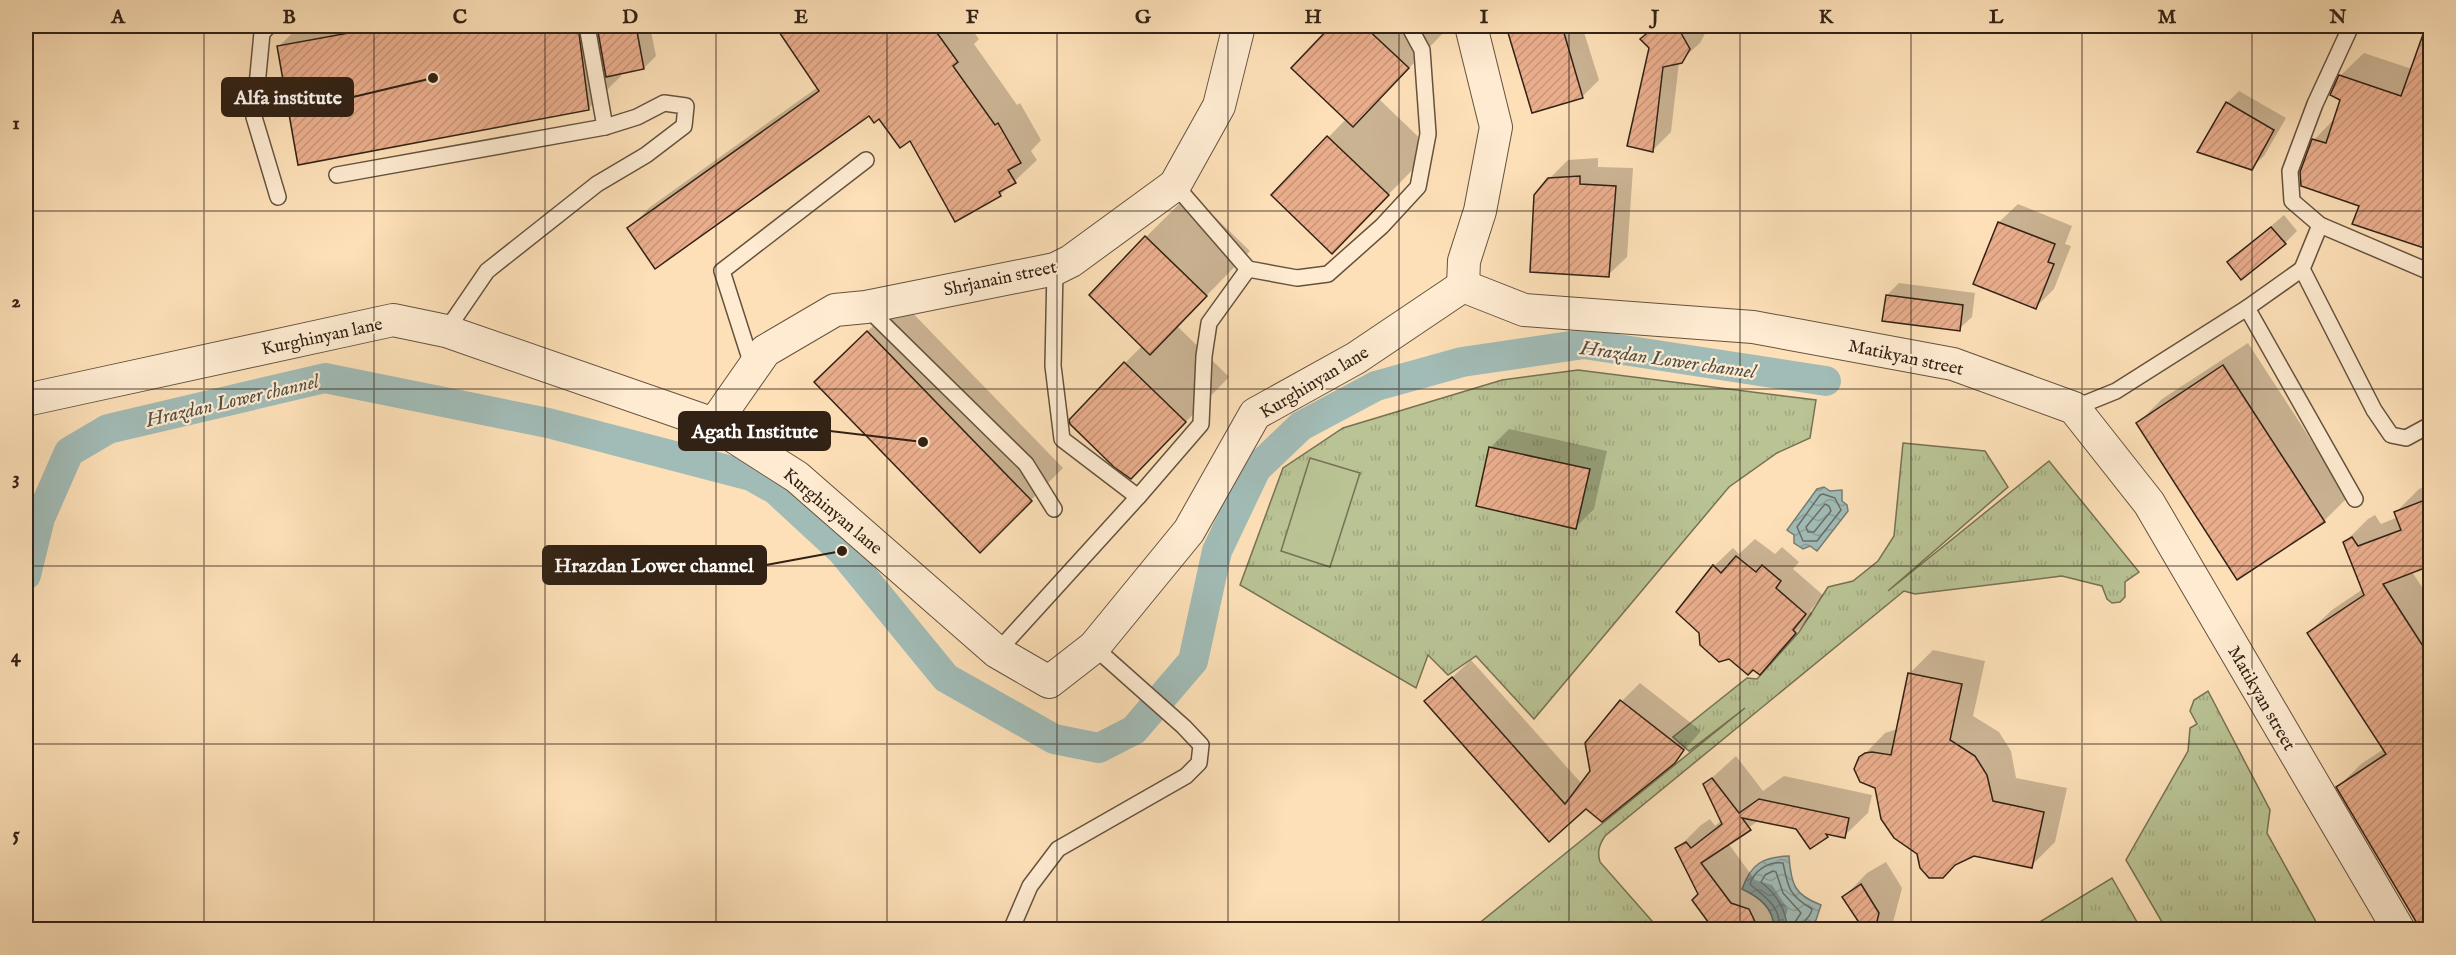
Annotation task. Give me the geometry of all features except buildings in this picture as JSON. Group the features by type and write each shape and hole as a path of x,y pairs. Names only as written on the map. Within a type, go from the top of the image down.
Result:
{"street":[{"name":"Shrjanain street","path":"714,424 765,351 835,310 866,307 1055,269 1071,261 1175,185 1219,106 1239,26"},
{"path":"1463,286 1464,261 1480,211 1496,127 1471,26"},
{"name":"Matikyan street","path":"1463,286 1524,310 1753,327 1953,364 2074,408 2149,502 2399,930"},
{"name":"Kurghinyan lane","path":"26,400 393,320 446,331 714,424 797,477 997,652 1049,682 1094,647 1189,531 1255,414 1356,358 1463,286"}],"lane":[{"path":"269,26 262,33 254,117 278,197"},
{"path":"587,26 605,127"},
{"path":"1175,185 1248,269 1297,278 1328,274 1382,226 1418,187 1428,134 1422,50 1409,26"},
{"path":"2351,26 2315,104 2290,171 2292,201 2320,225 2430,272"},
{"path":"337,175 605,127 637,117 664,103 686,106 684,126 646,155 597,184 487,272 446,331"},
{"path":"753,368 723,271 866,160"},
{"path":"2074,408 2115,391 2247,308 2302,269 2320,225"},
{"path":"1055,269 1053,366 1062,439 1138,497"},
{"path":"997,652 1201,424 1204,356 1209,323 1248,269"},
{"path":"2302,269 2374,410 2391,435 2406,438 2430,425"},
{"path":"866,307 1026,464 1053,509"},
{"path":"2247,308 2355,499"},
{"path":"1011,930 1029,886 1058,849 1186,776 1199,763 1201,745 1094,647"}],"green space":[{"path":"1578,370 1816,400 1810,438 1777,453 1729,487 1534,719 1476,656 1448,675 1428,655 1416,688 1240,585 1283,468 1343,428 1502,380"},
{"path":"1903,443 1985,451 2008,487 1888,591 2049,461 2139,572 2125,582 2125,597 2120,602 2112,603 2107,599 2102,586 2062,576 1915,594 1904,591 1605,836 1599,849 1600,862 1659,929 1472,929 1745,708 1689,751 1673,737 1747,678 1757,679 1799,632 1828,587 1853,581 1878,561 1894,536"},
{"path":"1310,458 1360,473 1330,567 1281,551"},
{"path":"2208,691 2270,810 2267,833 2320,929 2166,929 2126,860 2188,751 2190,728 2197,724 2190,711 2194,700"},
{"path":"2112,878 2141,929 2028,929"}],"water":[{"path":"1824,487 1830,491 1842,490 1842,501 1847,505 1848,511 1817,551 1810,546 1803,549 1794,543 1794,535 1787,530 1817,489"},
{"path":"1789,856 1791,874 1796,887 1805,897 1821,905 1816,920 1805,929 1774,929 1771,915 1764,904 1742,889 1749,873 1759,864 1772,858"}],"waterway":[{"name":"Hrazdan Lower channel","path":"26,575 40,518 69,452 108,429 325,378 548,423 751,476 776,490 842,551 946,678 1054,739 1099,748 1134,730 1193,661 1217,551 1256,469 1301,426 1376,386 1462,362 1584,344 1826,381"}],"place":[{"name":"Alfa institute","path":"433,78"},
{"name":"Agath Institute","path":"923,442"},
{"name":"Hrazdan Lower channel","path":"842,551"}]}
